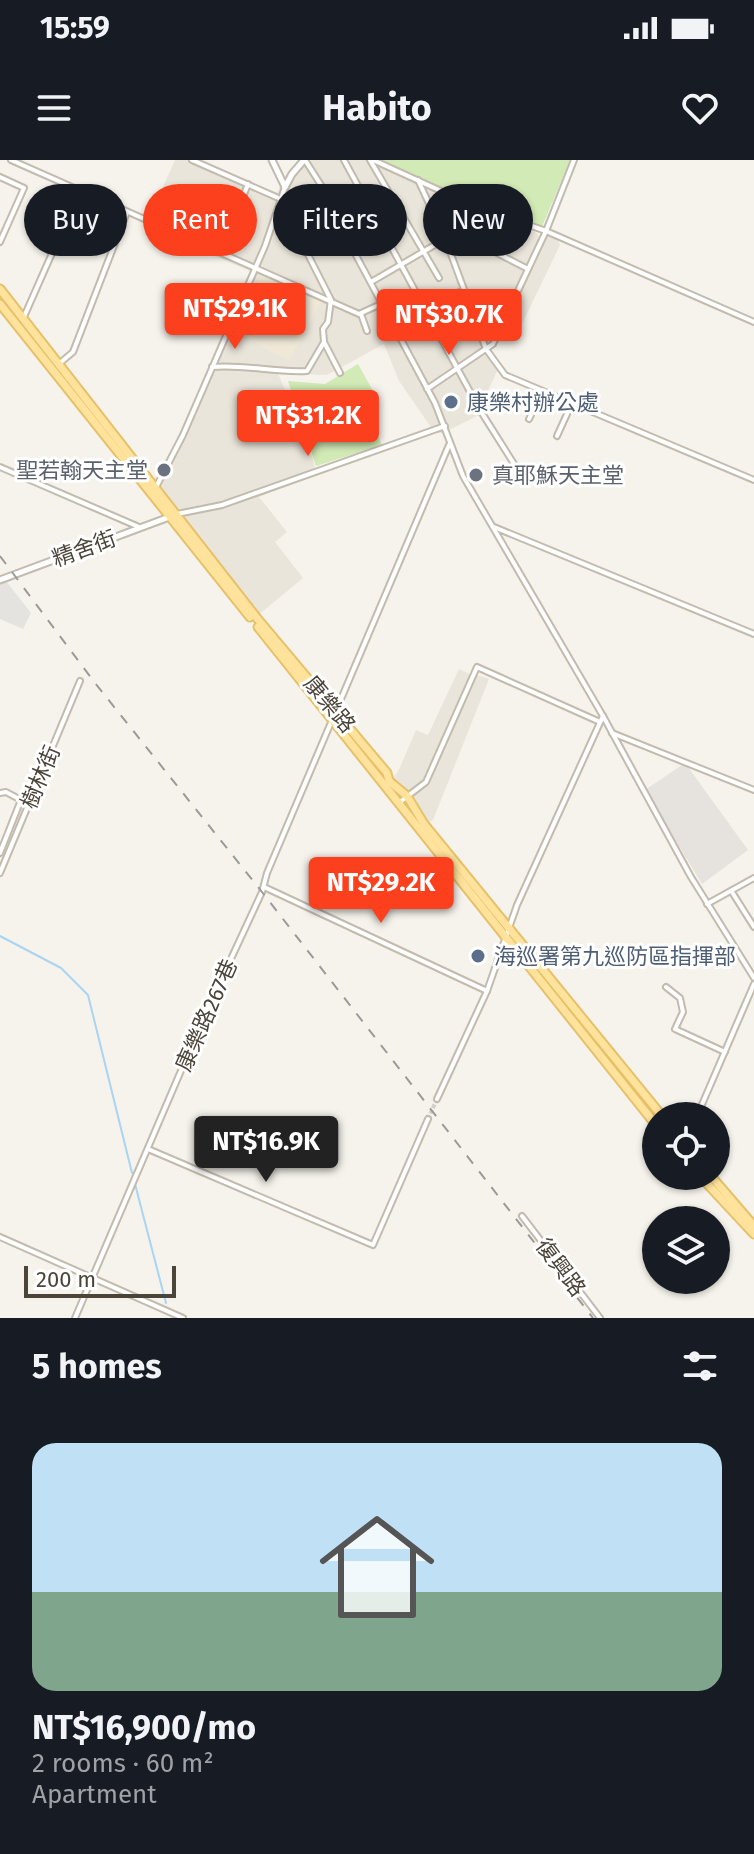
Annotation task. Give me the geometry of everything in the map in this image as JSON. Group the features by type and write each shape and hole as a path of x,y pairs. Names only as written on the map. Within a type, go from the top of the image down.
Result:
{"main road":[{"name":"康樂路","path":"0,289 20,322 153,490"},
{"name":"康樂路","path":"0,304 58,364 173,516 509,926 642,1105"},
{"name":"康樂路","path":"403,799 507,938 650,1102"},
{"path":"713,1190 753,1232"},
{"path":"722,1190 753,1232"}],"street":[{"path":"11,160 66,184"},
{"path":"192,160 248,184"},
{"path":"272,160 284,184"},
{"path":"287,184 305,160 335,207 351,246 427,389 445,426 449,445 463,476 754,981 703,1102"},
{"path":"344,160 458,368 521,475"},
{"path":"372,160 474,206 546,231 754,322"},
{"path":"372,160 423,249"},
{"path":"427,389 486,349 497,336 546,231 574,160"},
{"path":"0,177 24,188 0,242"},
{"path":"418,180 423,191"},
{"path":"127,212 361,314 367,331"},
{"path":"153,490 183,435 273,225"},
{"path":"371,282 423,252"},
{"path":"20,322 50,256"},
{"path":"58,364 73,352 110,256"},
{"path":"309,256 331,300 328,322 323,329 324,342 340,373"},
{"path":"427,256 439,278"},
{"path":"451,256 486,349 505,375 754,480"},
{"path":"503,256 528,269"},
{"path":"424,307 463,291"},
{"path":"361,314 381,304"},
{"path":"212,367 307,371 324,342"},
{"path":"529,419 542,391"},
{"path":"557,436 572,403"},
{"path":"173,516 222,505 445,426"},
{"name":"康樂路267巷","path":"75,1318 263,887 449,445"},
{"path":"0,467 139,527"},
{"name":"精舍街","path":"0,580 173,516"},
{"path":"492,527 754,634"},
{"path":"403,799 426,782 477,667 600,722"},
{"name":"樹林街","path":"0,873 80,681"},
{"path":"437,1099 487,991 509,926 603,716"},
{"path":"612,733 754,790"},
{"path":"0,793 6,792 21,800 0,853"},
{"path":"707,904 754,878"},
{"path":"263,887 487,991"},
{"path":"732,891 754,927"},
{"path":"746,914 754,910"},
{"path":"666,987 680,998 683,1012 675,1029 725,1052"},
{"path":"148,1149 373,1245 428,1119"},
{"name":"復興路","path":"522,1216 600,1318"},
{"path":"0,1237 180,1318"}],"shaded area":[{"path":"175,160 200,160 254,184 164,184"},
{"path":"300,160 374,160 428,184 423,184 423,256 533,256 533,231 540,239 546,236 558,240 560,245 521,326 510,336 502,335 490,351 498,369 488,391 473,400 481,414 443,433 435,433 399,381 384,344 327,375 278,373 313,459 316,475 259,497 287,532 275,542 303,578 256,617 156,488 250,271 214,256 257,256 257,185 273,192 273,256 407,256 407,184 281,184"},
{"path":"263,271 323,298 289,361 235,332"},
{"path":"6,581 31,613 23,629 0,619 0,583"},
{"path":"459,669 489,679 433,820 424,824 389,781 398,772 416,730 428,735"},
{"path":"685,763 748,850 702,884 645,790"}],"green space":[{"path":"374,160 570,160 537,232 533,230 533,184 428,184"},
{"path":"358,364 373,391 358,394 382,445 316,466 288,381 325,384"}],"waterway":[{"path":"0,936 61,968 88,995 132,1173"},
{"path":"135,1184 166,1303"}],"tunnel":[{"path":"428,1119 437,1099"}],"railway":[{"path":"0,556 95,683 262,892 593,1318"}],"place":[{"name":"康樂村辦公處","path":"451,402"},
{"name":"聖若翰天主堂","path":"164,470"},
{"name":"真耶穌天主堂","path":"476,475"},
{"name":"海巡署第九巡防區指揮部","path":"478,956"}]}
